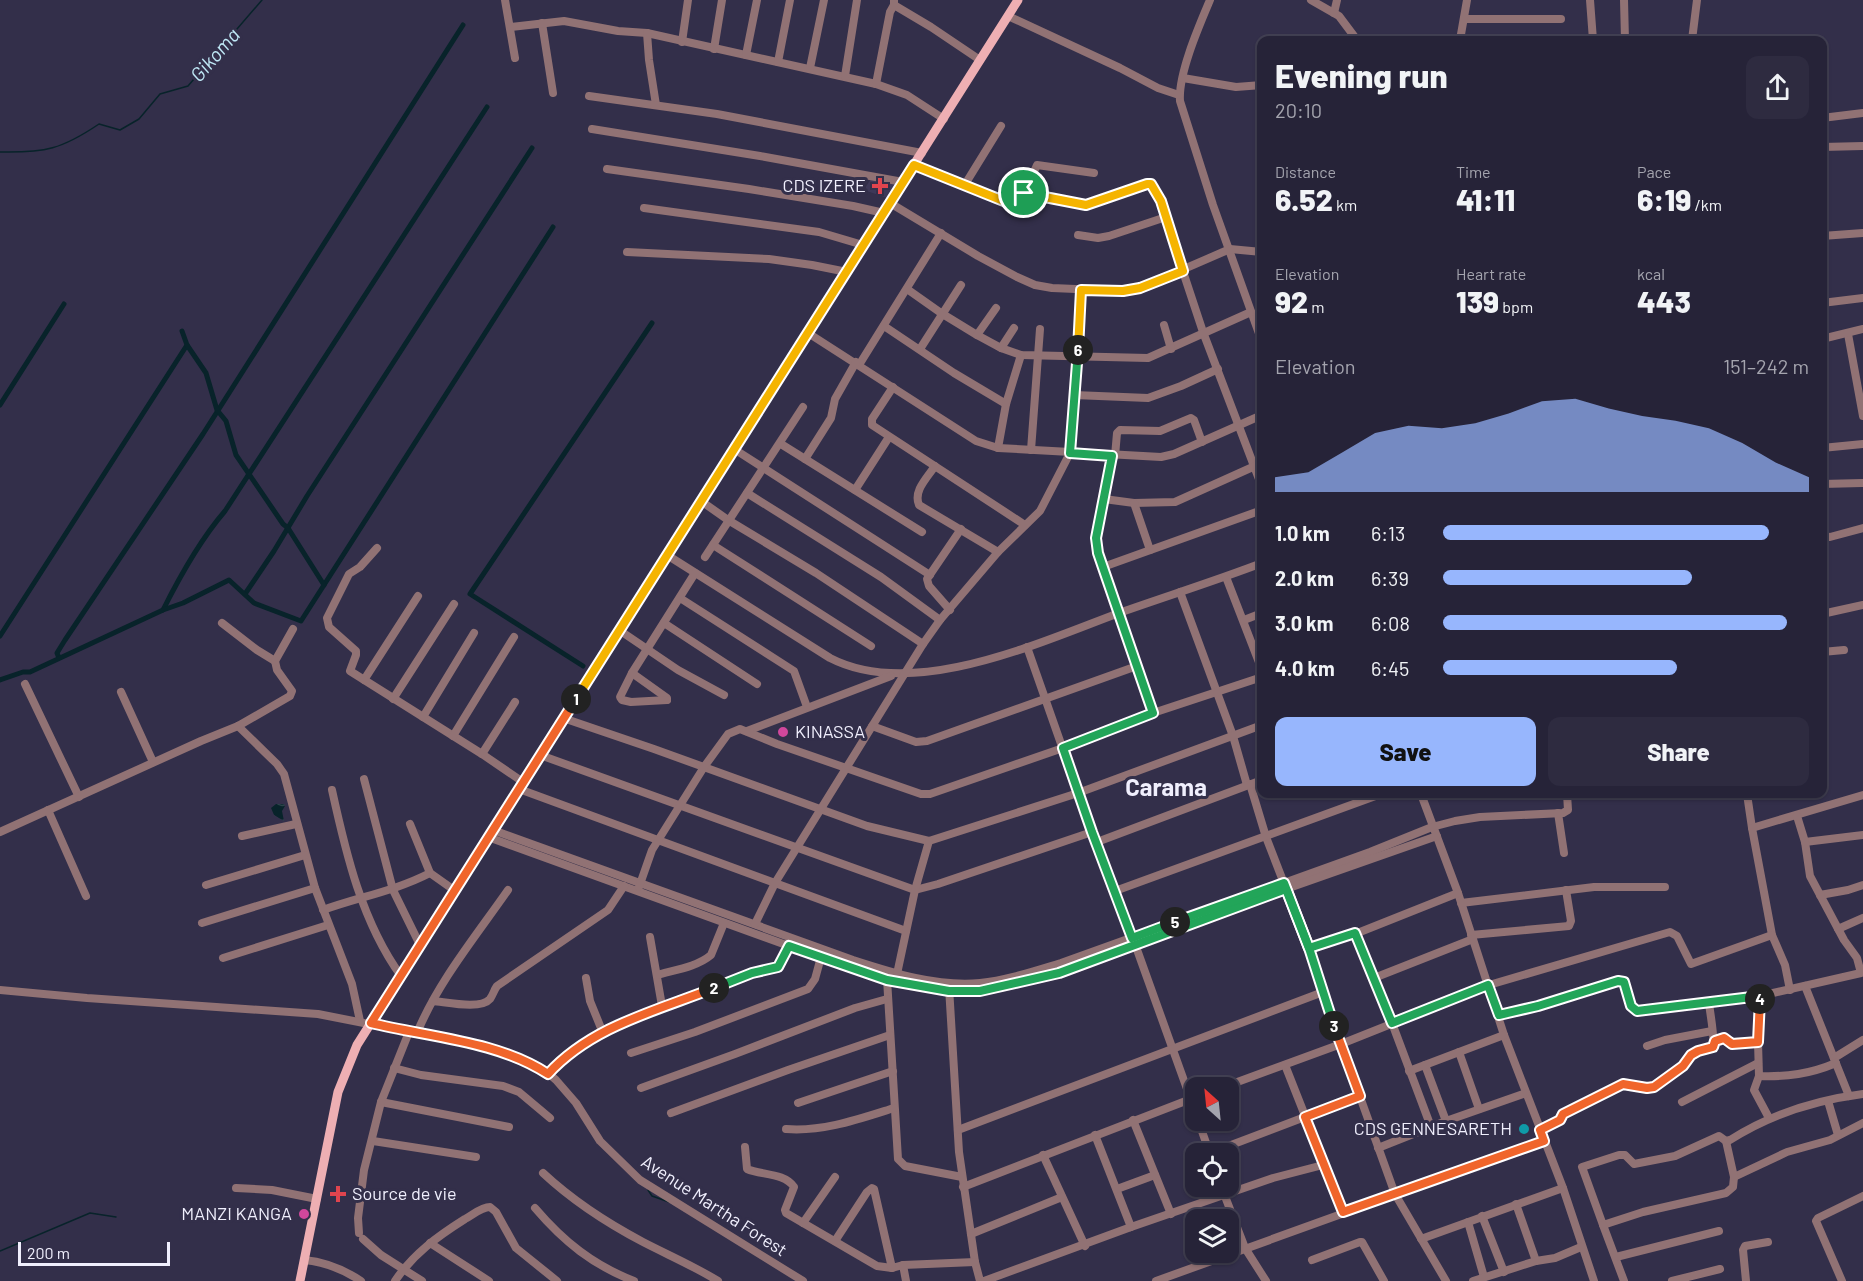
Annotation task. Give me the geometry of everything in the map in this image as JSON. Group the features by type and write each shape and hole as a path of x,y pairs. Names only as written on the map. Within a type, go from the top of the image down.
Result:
{"main road":[{"path":"300,1281 338,1092 350,1062 371,1023 1018,0"}],"street":[{"path":"505,0 515,58"},
{"path":"682,42 688,0"},
{"path":"714,49 722,0"},
{"path":"746,55 757,0"},
{"path":"778,62 790,0"},
{"path":"810,68 824,0"},
{"path":"845,76 858,0"},
{"path":"1209,0 1183,78 1179,94 1180,101 1257,328"},
{"path":"1311,0 1334,13 1354,36"},
{"path":"1334,13 1337,0"},
{"path":"1461,36 1467,0"},
{"path":"1590,0 1593,36"},
{"path":"1624,0 1625,36"},
{"path":"1692,36 1697,0"},
{"path":"876,84 890,12 894,3 980,60"},
{"path":"1008,16 1158,88 1179,94"},
{"path":"1464,20 1561,19"},
{"path":"511,27 564,21 618,31 647,33 876,84 907,95 944,119"},
{"path":"542,23 553,93"},
{"path":"647,33 656,105"},
{"path":"1183,78 1236,87 1257,85"},
{"path":"589,96 833,135 922,153"},
{"path":"1827,117 1863,113"},
{"path":"964,186 1001,126"},
{"path":"592,129 826,167 903,182"},
{"path":"1827,147 1863,146"},
{"path":"914,165 1016,206 1021,201 1037,165 1094,173"},
{"path":"607,170 749,189 884,213"},
{"path":"1024,193 1086,205 1151,184 1158,194 1203,332 1257,472"},
{"path":"890,203 978,256 1035,285 1081,290 1123,291 1140,288 1230,249 1257,252"},
{"path":"644,208 819,232 863,245"},
{"path":"1077,236 1098,238 1109,236 1166,217"},
{"path":"805,459 831,418 835,399 884,326 941,233"},
{"path":"1827,236 1863,233"},
{"path":"627,252 769,259 847,272"},
{"path":"920,349 961,285"},
{"path":"907,289 978,335 1001,348 1021,355 1148,358 1251,312"},
{"path":"755,924 775,883 923,644 940,620 998,552 1045,503 1070,453 1081,290"},
{"path":"1827,302 1863,298"},
{"path":"978,335 996,308"},
{"path":"1164,325 1171,349"},
{"path":"884,326 954,373 1006,404"},
{"path":"1001,348 1014,328"},
{"path":"1031,450 1036,356 1040,329"},
{"path":"1827,338 1863,329"},
{"path":"808,333 858,363 976,441 998,448 1161,457 1174,454 1257,417"},
{"path":"1848,334 1863,416"},
{"path":"998,448 1006,404 1021,355"},
{"path":"1074,395 1148,398 1218,369"},
{"path":"893,387 872,419 872,425 1026,525"},
{"path":"705,558 803,407"},
{"path":"1153,713 1098,553 1096,538 1117,433 1120,430 1160,431 1191,418 1194,420 1202,442"},
{"path":"855,490 889,437"},
{"path":"781,444 922,532"},
{"path":"1827,448 1863,444"},
{"path":"734,449 930,575"},
{"path":"935,466 917,492 916,499 919,505 998,552"},
{"path":"1104,499 1134,503 1175,502 1255,466"},
{"path":"1827,483 1862,483"},
{"path":"747,493 881,577 940,620"},
{"path":"701,501 923,644"},
{"path":"1134,503 1150,550"},
{"path":"1103,567 1257,512"},
{"path":"1827,537 1863,528"},
{"path":"950,610 929,586 927,579 961,529"},
{"path":"713,545 871,646"},
{"path":"377,548 360,567 349,574 327,618 329,627 356,651 350,671 482,754 521,786 906,931"},
{"path":"667,555 830,658 853,669 893,675"},
{"path":"747,731 893,675 982,662 1257,565"},
{"path":"632,673 667,700 631,702 622,700 620,697 632,673 695,573"},
{"path":"1226,577 1257,656"},
{"path":"1180,592 1395,1194 1446,1281"},
{"path":"364,680 418,596"},
{"path":"680,598 794,672 807,707"},
{"path":"393,699 453,603"},
{"path":"1827,613 1863,605"},
{"path":"1244,620 1257,615"},
{"path":"222,623 275,661"},
{"path":"664,623 757,684"},
{"path":"0,832 238,726 292,694 277,670 275,661 293,628"},
{"path":"619,630 678,670 724,695"},
{"path":"423,717 474,633"},
{"path":"453,736 514,636"},
{"path":"1027,647 1092,832 1185,1079"},
{"path":"1827,652 1844,650"},
{"path":"872,726 916,742 927,741 1137,666"},
{"path":"639,887 652,850 704,767 728,734 740,729 921,794 930,794 1257,678"},
{"path":"26,684 79,796"},
{"path":"121,692 153,762"},
{"path":"482,754 514,702"},
{"path":"563,718 867,826 929,841 1078,792 1257,727"},
{"path":"238,726 281,768 315,888 352,984 360,1021"},
{"path":"540,755 915,890 1092,832"},
{"path":"364,779 393,890 420,945"},
{"path":"1096,842 1257,782"},
{"path":"332,790 360,898 390,961 401,976"},
{"path":"1752,828 1863,795"},
{"path":"1115,891 1368,798"},
{"path":"1422,798 1458,893 1504,1035 1563,1188 1594,1281"},
{"path":"491,833 624,886 639,887 724,923 887,980 950,987 1019,976 1134,941 1285,886 1432,827 1480,817 1563,813 1568,810 1567,798"},
{"path":"1747,798 1772,935 1785,965 1790,990"},
{"path":"48,810 86,896"},
{"path":"1558,813 1564,853"},
{"path":"1499,1015 1538,1006 1618,981 1624,982 1631,1006 1637,1011 1760,996 1862,975 1857,958 1838,929 1810,876 1797,816"},
{"path":"242,836 296,824"},
{"path":"410,824 430,873 454,890"},
{"path":"491,833 639,887 755,924 842,956 897,974 950,987"},
{"path":"1804,842 1863,835"},
{"path":"1285,886 1437,836"},
{"path":"897,974 915,890 929,841"},
{"path":"206,885 305,855"},
{"path":"323,910 393,890 430,873"},
{"path":"1820,895 1863,885"},
{"path":"433,1001 483,1004 488,1001 497,987 608,910 624,886"},
{"path":"1461,903 1594,887 1665,887"},
{"path":"202,923 315,888"},
{"path":"422,1281 361,1236 360,1196 364,1170 381,1102 394,1068 433,1001 508,890"},
{"path":"1374,978 1472,937 1569,926 1572,921 1566,890"},
{"path":"1309,948 1355,933 1458,893"},
{"path":"1838,929 1863,918"},
{"path":"657,975 690,966 711,955 724,923"},
{"path":"224,958 328,926"},
{"path":"1239,1082 1341,1044 1488,985 1670,932 1677,936 1691,964 1772,935"},
{"path":"1355,933 1431,1127"},
{"path":"650,937 662,1006"},
{"path":"548,1074 570,1052 603,1033 662,1006 752,973 778,967 789,946"},
{"path":"631,1053 695,1032 808,989 815,979 821,957"},
{"path":"586,978 590,1001 603,1033"},
{"path":"887,980 898,1159 905,1166 962,1177"},
{"path":"1805,986 1849,1096"},
{"path":"950,987 963,1187 980,1281"},
{"name":"Avenue Martha Forest","path":"0,990 318,1014 492,1048 537,1066 556,1080 576,1103 600,1141 640,1180 803,1281"},
{"path":"958,1130 1323,992"},
{"path":"1760,996 1759,1076 1754,1090 1769,1118"},
{"path":"641,1088 845,1012 887,999"},
{"path":"1540,1130 1560,1120 1563,1114 1623,1084 1647,1088 1661,1083 1683,1066 1691,1055 1713,1047 1715,1041 1709,1003"},
{"path":"1647,1046 1712,1031"},
{"path":"671,1113 890,1035"},
{"path":"1409,1071 1504,1035"},
{"path":"1715,1041 1724,1038 1732,1044 1758,1042"},
{"path":"1759,1076 1789,1077 1819,1070 1863,1040"},
{"path":"1459,1052 1479,1109"},
{"path":"1682,1102 1758,1063"},
{"path":"1285,1065 1343,1212"},
{"path":"1425,1065 1446,1121"},
{"path":"394,1068 421,1075 503,1086 519,1092 550,1118"},
{"path":"798,1103 893,1071"},
{"path":"1378,1148 1526,1093"},
{"path":"1726,1141 1769,1118 1828,1101 1863,1094"},
{"path":"1236,1143 1360,1096"},
{"path":"963,1187 1185,1101"},
{"path":"1828,1101 1838,1135"},
{"path":"381,1102 488,1121 509,1127"},
{"path":"786,1129 803,1130 840,1125 894,1108"},
{"path":"1133,1120 1171,1214"},
{"path":"1734,1177 1787,1152 1830,1140 1863,1123"},
{"path":"1095,1135 1131,1227"},
{"path":"1603,1225 1643,1212 1726,1193 1733,1187 1734,1177 1726,1141 1719,1136 1675,1156 1638,1164 1631,1162 1625,1155 1619,1155 1582,1167 1603,1225 1616,1257 1624,1281"},
{"path":"373,1141 476,1158"},
{"path":"1156,1281 1544,1141"},
{"path":"745,1147 747,1169 792,1183 794,1187 785,1210 786,1213 877,1266 892,1268 903,1265 975,1262"},
{"path":"1043,1155 1085,1245"},
{"path":"1239,1191 1273,1178 1323,1165"},
{"path":"543,1173 583,1206 644,1242 718,1281"},
{"path":"1117,1189 1155,1175"},
{"path":"803,1223 835,1177"},
{"path":"236,1188 272,1190 317,1199"},
{"path":"835,1241 867,1192 872,1188 892,1268"},
{"path":"1421,1239 1563,1188"},
{"path":"1842,1281 1816,1221 1863,1196"},
{"path":"970,1234 1062,1197"},
{"path":"984,1281 1131,1227 1225,1197 1245,1248 1266,1281"},
{"path":"1516,1204 1536,1261"},
{"path":"395,1281 403,1269 430,1243 480,1210 490,1207 496,1212 516,1248 557,1281"},
{"path":"535,1208 583,1255 603,1268 634,1281"},
{"path":"1482,1216 1504,1272"},
{"path":"1468,1222 1484,1277"},
{"path":"1616,1257 1719,1231"},
{"path":"1312,1260 1362,1242 1384,1281"},
{"path":"1746,1281 1743,1250 1745,1246 1768,1242"},
{"path":"430,1243 489,1281"},
{"path":"1473,1281 1536,1261 1555,1258 1581,1247"},
{"path":"304,1260 343,1269 361,1281"},
{"path":"903,1265 906,1281"},
{"path":"1672,1281 1720,1269"}],"shaded area":[{"name":"CDS IZERE","path":"872,177 897,182 887,198 864,190"}],"water":[{"path":"276,804 285,806 282,811 284,821 274,815 271,808"}],"waterway":[{"name":"Gikoma","path":"0,152 29,152 52,148 74,139 99,124 120,130 139,119 160,94 188,86 262,0"},
{"path":"59,658 57,653 65,640 203,434 463,25"},
{"path":"163,610 199,546 225,511 487,107"},
{"path":"245,594 532,148"},
{"path":"324,585 553,227"},
{"path":"0,405 64,304"},
{"path":"583,666 470,594 652,323"},
{"path":"0,680 23,672 30,672 229,580 254,603 301,621 324,585 288,528 236,455 226,421 217,410 206,373 187,345 182,331"},
{"path":"0,636 187,345"},
{"path":"648,1190 652,1196 669,1202"},
{"path":"0,1251 90,1213 116,1217"}],"place":[{"name":"CDS IZERE","path":"880,186"},
{"name":"KINASSA","path":"783,732"},
{"name":"CDS GENNESARETH","path":"1524,1129"},
{"name":"Source de vie","path":"338,1194"},
{"name":"MANZI KANGA","path":"304,1214"}],"district":[{"name":"Carama","path":"1166,788"}],"route":[{"path":"914,165 1016,206 1019,205 1024,193 1086,205 1151,184 1161,201 1183,271 1140,288 1123,291 1081,290 1070,453 1112,456 1096,538 1098,553 1153,713 1063,748 1132,938 1284,883 1309,948 1355,933 1392,1023 1488,985 1499,1015 1538,1006 1621,981 1627,988 1631,1006 1640,1012 1760,996 1758,1042 1730,1044 1724,1038 1715,1041 1713,1047 1691,1055 1683,1066 1654,1087 1623,1084 1563,1114 1560,1120 1540,1130 1544,1141 1343,1212 1305,1117 1360,1096 1286,889 1059,973 980,991 949,991 887,980 789,946 778,967 752,973 620,1024 570,1052 548,1074 537,1066 492,1048 371,1023 914,165"}]}
